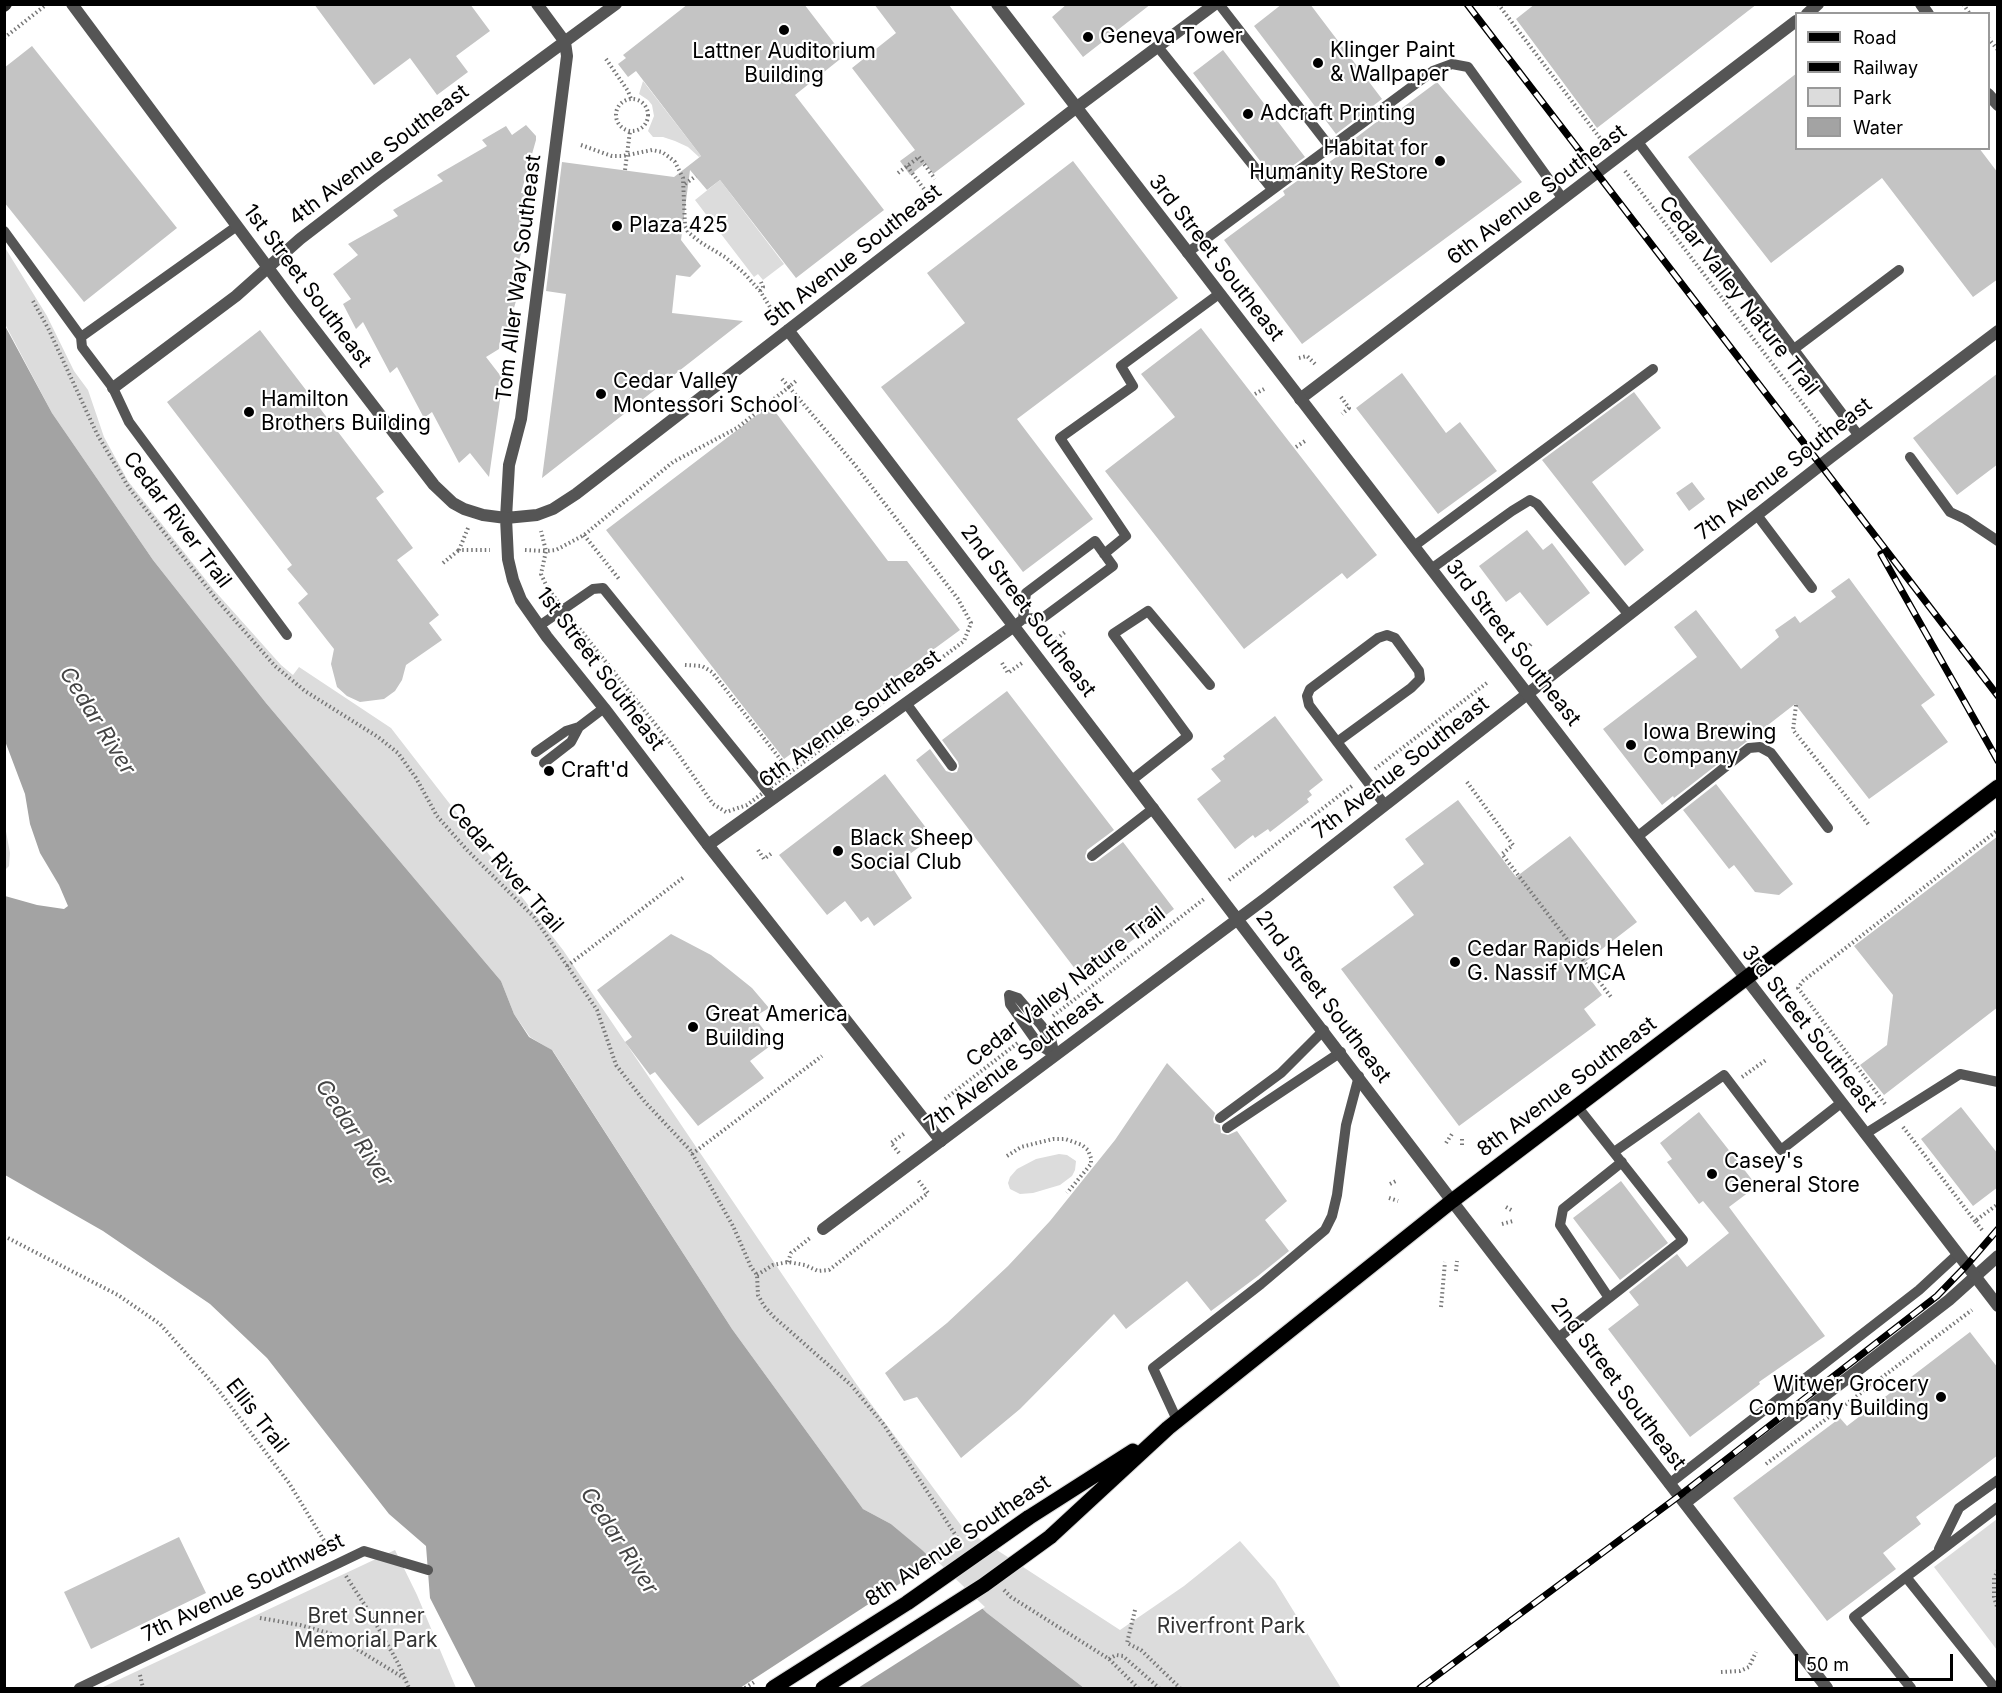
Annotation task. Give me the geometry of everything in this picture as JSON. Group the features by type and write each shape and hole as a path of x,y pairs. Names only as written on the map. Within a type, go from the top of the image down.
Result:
{"main road":[{"name":"8th Avenue Southeast","path":"823,1689 984,1585 1050,1536 1173,1424 1452,1201 1998,787"},
{"name":"8th Avenue Southeast","path":"772,1689 907,1603 1028,1518 1173,1424"}],"street":[{"name":"1st Street Southeast","path":"72,4 268,268 434,485 453,503 464,509 483,515 506,518 508,560 513,580 521,600 539,626 941,1141"},
{"path":"537,4 565,42"},
{"name":"4th Avenue Southeast","path":"113,388 236,296 300,239 378,179 616,4"},
{"name":"3rd Street Southeast","path":"998,4 1998,1306"},
{"name":"5th Avenue Southeast","path":"506,518 537,515 562,504 1077,107 1217,4"},
{"name":"6th Avenue Southeast","path":"1300,399 1795,23"},
{"name":"Tom Aller Way Southeast","path":"506,518 509,465 521,419 567,56 565,42"},
{"name":"2nd Street Southeast","path":"788,330 1018,622 1132,780 1827,1689"},
{"name":"7th Avenue Southeast","path":"823,1229 1238,918 1859,436 1998,331"},
{"name":"6th Avenue Southeast","path":"708,845 770,794 906,703 1018,622"},
{"path":"1685,1503 1949,1300 1998,1256"}],"lane":[{"path":"1217,4 1330,147"},
{"path":"1158,47 1272,189"},
{"path":"1187,252 1433,71 1452,64 1468,67 1563,199"},
{"path":"1638,142 1859,436"},
{"path":"237,226 85,334 82,346 113,388 129,422 287,635"},
{"path":"4,231 85,334"},
{"path":"1794,349 1899,270"},
{"path":"1104,554 1126,536 1060,438 1133,386 1121,366 1219,294"},
{"path":"1414,546 1653,369"},
{"path":"1910,457 1950,512 1998,541"},
{"path":"1431,569 1530,500 1537,504 1629,615"},
{"path":"1757,515 1812,588"},
{"path":"1095,541 1113,566 1044,617 1018,622 1026,593 1095,541"},
{"path":"539,626 593,589 603,588 770,794"},
{"path":"1132,780 1188,736 1113,634 1148,611 1210,685"},
{"path":"1337,742 1420,679 1419,671 1395,638 1387,635 1378,638 1310,689 1307,696 1309,705 1337,742 1385,805"},
{"path":"906,703 952,766"},
{"path":"536,752 566,731 579,727 604,708"},
{"path":"544,763 571,742 579,727"},
{"path":"1637,837 1749,748 1760,747 1771,753 1828,828"},
{"path":"1092,856 1154,808"},
{"path":"1009,995 1018,998 1041,1025 1051,1039 1055,1056 1039,1045 1010,1004 1009,995"},
{"path":"1220,1118 1281,1073 1324,1030"},
{"path":"1227,1128 1341,1052"},
{"path":"1865,1134 1960,1074 1998,1082"},
{"path":"1614,1152 1724,1075 1781,1150 1841,1103"},
{"path":"1173,1424 1154,1368 1261,1284 1325,1230 1332,1216 1337,1195 1346,1125 1359,1076"},
{"path":"1558,1338 1683,1240 1577,1106"},
{"path":"1609,1298 1560,1225 1563,1209 1622,1162"},
{"path":"1670,1484 1919,1290 1958,1254"},
{"path":"1938,1552 1959,1508 1998,1480"},
{"path":"1911,1689 1854,1617 1998,1507"},
{"name":"7th Avenue Southwest","path":"79,1689 364,1551 428,1570"},
{"path":"1906,1577 1995,1689"}],"path":[{"path":"4,38 47,4"},
{"path":"1498,4 1608,148"},
{"path":"606,59 631,99"},
{"path":"631,99 643,103 648,117 644,126 630,131 620,126 616,116 619,105 631,99"},
{"path":"625,170 630,131"},
{"path":"581,145 612,156 652,150 662,152 675,162 684,185 685,226 688,232 736,265 760,291 770,307"},
{"path":"898,173 919,157 935,179"},
{"path":"907,166 924,189"},
{"name":"Cedar Valley Nature Trail","path":"1625,171 1830,438"},
{"path":"684,185 696,176"},
{"path":"760,291 763,287 761,282"},
{"name":"Cedar River Trail","path":"30,296 48,328 97,434 129,488 217,600 275,666 305,691 378,737 398,753 416,778 437,816 467,850 534,917 597,1010 616,1065 645,1102 692,1154 733,1226 751,1267 757,1275 758,1295 764,1306 858,1394 884,1425 968,1552"},
{"path":"1299,358 1307,356 1315,364"},
{"path":"782,379 855,465 958,599 976,631"},
{"path":"525,550 556,550 584,535 673,462 737,428 797,380"},
{"path":"1255,394 1264,389"},
{"path":"1341,397 1349,408 1342,414"},
{"path":"1296,447 1305,441"},
{"path":"443,563 459,550 468,528"},
{"path":"541,531 546,551 541,574 548,589 671,744 713,804 726,812 770,794 790,772 964,641 971,623"},
{"path":"584,535 624,586"},
{"path":"459,550 490,550"},
{"path":"1053,642 1065,632"},
{"path":"1524,652 1531,644"},
{"path":"1002,663 1008,673 1023,663"},
{"path":"683,665 702,666 712,672 790,772"},
{"path":"1796,705 1793,730 1869,825"},
{"path":"1467,782 1514,845 1502,854 1611,997"},
{"path":"1982,1230 1798,988 1803,981 1998,830"},
{"path":"758,850 764,859 772,853"},
{"path":"567,966 684,877"},
{"name":"Cedar Valley Nature Trail","path":"1041,1025 1205,899"},
{"path":"1598,980 1609,972"},
{"name":"Cedar Valley Nature Trail","path":"945,1099 1030,1033"},
{"path":"692,1154 822,1056"},
{"path":"1733,1084 1766,1060"},
{"path":"900,1154 891,1143 905,1133"},
{"path":"1446,1143 1452,1134"},
{"path":"1462,1137 1462,1145"},
{"path":"1007,1156 1021,1147 1053,1139 1065,1139 1082,1145 1088,1150 1091,1164 1067,1193"},
{"path":"757,1275 773,1265 788,1262 805,1265 818,1271 829,1270 928,1192 918,1180"},
{"path":"1390,1184 1396,1181"},
{"path":"1389,1198 1398,1201"},
{"path":"1975,1221 1998,1204"},
{"path":"1506,1206 1514,1211"},
{"path":"1502,1224 1513,1221"},
{"path":"788,1262 794,1249 823,1229"},
{"name":"Ellis Trail","path":"4,1236 118,1295 160,1324 216,1387 289,1483 368,1610 409,1689"},
{"path":"1456,1271 1457,1261"},
{"path":"1442,1307 1445,1262"},
{"path":"1764,1466 1972,1310"},
{"path":"1998,1570 1994,1578 1994,1597 1998,1610"},
{"path":"996,1583 1011,1597 1109,1659 1138,1689"},
{"path":"1136,1610 1127,1643 1141,1650 1180,1689"},
{"path":"236,1614 300,1625 332,1634 404,1678"},
{"path":"1721,1672 1740,1671 1749,1667 1756,1652"},
{"path":"1109,1659 1116,1655 1123,1656 1159,1689"}],"green space":[{"path":"643,81 701,156 699,157 688,147 675,141 653,137 648,131 654,116 652,105 639,94"},
{"path":"720,180 784,264 763,280 758,274 754,277 695,200"},
{"name":"Riverfront Park","path":"4,246 47,316 74,371 88,390 104,437 128,481 213,589 281,665 293,675 299,667 391,728 563,950 857,1385 963,1528 1120,1630 1184,1586 1240,1541 1275,1581 1341,1688 1084,1688 987,1613 891,1524 863,1509 732,1329 553,1051 530,1037 514,1014 501,981 266,703 153,560 52,413 5,324"},
{"path":"5,826 10,853 9,866 5,870"},
{"path":"1059,1154 1067,1155 1076,1161 1072,1176 1060,1185 1033,1193 1020,1194 1010,1189 1008,1183 1010,1177 1017,1169 1036,1159"},
{"path":"1997,1519 1997,1650 1934,1567"},
{"name":"Bret Sunner Memorial Park","path":"395,1550 417,1595 456,1688 101,1688"}],"water":[{"name":"Cedar River","path":"4,324 52,413 153,560 266,703 501,981 514,1014 529,1037 552,1050 732,1329 863,1509 891,1524 922,1550 987,1613 1084,1688 476,1688 430,1598 426,1546 389,1514 267,1358 210,1304 103,1231 5,1175 5,896 37,905 64,909 68,906 59,885 40,853 30,824 25,794 5,741"}],"pier":[{"path":"936,1560 985,1607 858,1688 740,1688"}],"building":[{"path":"314,4 470,4 490,31 456,56 468,72 437,95 410,58 374,85"},
{"path":"688,4 804,4 844,56 795,95 884,210 796,278 720,180 707,190 690,170 681,240 701,266 690,277 676,275 672,313 743,321 542,478 566,294 546,291 562,162 674,177 701,156 636,71 628,77 618,64 626,58 623,55"},
{"path":"874,4 949,5 1025,104 933,174 925,163 910,175 900,161 915,150 852,68 896,33"},
{"name":"Geneva Tower","path":"1067,4 1151,4 1083,57 1052,17"},
{"name":"Klinger Paint & Wallpaper","path":"1282,4 1310,4 1382,99 1336,134 1254,26"},
{"path":"1535,4 1757,4 1597,128 1516,19"},
{"path":"32,46 177,228 84,302 4,202 4,68"},
{"name":"Adcraft Printing","path":"1223,50 1305,157 1274,179 1193,73"},
{"path":"1795,75 1795,150 1981,150 1998,173 1998,279 1973,297 1882,178 1771,263 1688,157"},
{"path":"1437,82 1522,182 1302,344 1224,240 1285,195 1283,191 1314,169 1316,172 1347,149 1345,146 1391,111 1394,114"},
{"path":"526,125 536,136 536,140 521,193 530,193 514,246 523,247 507,300 516,301 508,328 502,326 499,349 486,357 503,379 489,477 470,453 459,463 432,412 424,418 397,367 390,373 363,322 356,329 343,304 351,299 333,274 358,255 348,244 398,216 393,210 443,181 437,175 487,146 482,140 506,126 512,135"},
{"path":"1073,161 1178,298 1017,419 1093,519 1023,572 881,387 965,323 927,273"},
{"path":"1201,328 1377,555 1347,579 1342,573 1244,649 1105,471 1175,417 1141,374"},
{"path":"260,330 384,492 376,498 413,548 397,560 439,615 429,623 442,640 406,665 402,680 395,691 384,699 360,702 347,696 337,687 331,664 334,649 298,603 308,594 287,569 292,565 167,402"},
{"path":"1402,373 1446,433 1460,422 1497,471 1438,514 1356,408"},
{"path":"1998,373 1998,464 1957,495 1913,438"},
{"path":"1634,392 1661,428 1592,482 1644,550 1625,566 1542,460"},
{"path":"770,405 888,561 907,561 960,630 784,759 606,530"},
{"path":"1692,482 1705,499 1689,511 1676,493"},
{"path":"1527,530 1543,550 1552,543 1590,593 1547,626 1520,592 1506,602 1479,566"},
{"path":"1849,578 1935,695 1921,705 1948,742 1869,799 1795,704 1662,805 1603,729 1697,657 1674,627 1696,610 1741,669 1779,637 1775,630 1795,616 1800,623 1836,597 1831,591"},
{"path":"1007,691 1114,830 1087,850 1086,860 1090,863 1096,862 1123,842 1174,909 1082,978 916,760 930,749 946,771 957,772 958,762 942,740"},
{"path":"1275,716 1323,780 1309,791 1312,795 1307,799 1309,802 1270,832 1268,829 1255,838 1253,835 1235,849 1197,799 1221,781 1211,769 1225,759 1223,756"},
{"path":"885,774 933,837 892,867 912,898 874,926 868,917 861,922 845,901 827,915 779,855"},
{"path":"1716,784 1793,884 1779,895 1755,892 1734,865 1729,869 1683,810"},
{"name":"Cedar Rapids Helen G. Nassif YMCA","path":"1458,800 1516,877 1570,836 1637,922 1580,966 1602,995 1584,1009 1596,1025 1459,1126 1341,969 1414,915 1393,887 1424,864 1405,839"},
{"path":"1998,836 1998,1007 1884,1095 1860,1065 1887,1045 1893,995 1854,946"},
{"name":"Great America Building","path":"671,934 711,955 752,988 769,1008 754,1017 774,1043 750,1061 764,1078 698,1126 655,1072 650,1075 625,1042 632,1037 597,990"},
{"path":"1167,1063 1215,1113 1214,1123 1220,1125 1221,1133 1228,1135 1237,1131 1287,1201 1265,1220 1289,1251 1211,1311 1187,1281 1126,1329 1114,1314 1020,1409 961,1458 917,1397 904,1401 885,1373 947,1323 1008,1266 1050,1221 1115,1140"},
{"path":"1961,1107 1998,1154 1998,1187 1973,1206 1921,1139"},
{"path":"1699,1112 1757,1186 1729,1207 1825,1336 1759,1382 1760,1384 1690,1437 1608,1329 1639,1305 1629,1292 1677,1254 1687,1267 1729,1233 1703,1201 1699,1204 1667,1162 1672,1159 1660,1143"},
{"path":"1621,1181 1668,1243 1620,1280 1573,1218"},
{"path":"1970,1332 1998,1368 1998,1455 1916,1517 1921,1524 1883,1553 1896,1569 1827,1621 1733,1498 1840,1418 1847,1426"},
{"path":"179,1537 206,1593 91,1649 64,1592"}],"railway":[{"path":"1467,4 1998,696"},
{"path":"1881,554 1998,761"},
{"path":"1420,1688 1679,1496 1937,1296 1998,1229"}],"place":[{"name":"Lattner Auditorium Building","path":"784,30"},
{"name":"Geneva Tower","path":"1088,37"},
{"name":"Klinger Paint & Wallpaper","path":"1318,63"},
{"name":"Adcraft Printing","path":"1248,114"},
{"name":"Habitat for Humanity ReStore","path":"1440,161"},
{"name":"Plaza 425","path":"617,226"},
{"name":"Cedar Valley Montessori School","path":"601,394"},
{"name":"Hamilton Brothers Building","path":"249,412"},
{"name":"Iowa Brewing Company","path":"1631,745"},
{"name":"Craft'd","path":"549,771"},
{"name":"Black Sheep Social Club","path":"838,851"},
{"name":"Cedar Rapids Helen G. Nassif YMCA","path":"1455,962"},
{"name":"Great America Building","path":"693,1027"},
{"name":"Casey's General Store","path":"1712,1174"},
{"name":"Witwer Grocery Company Building","path":"1941,1397"}]}
